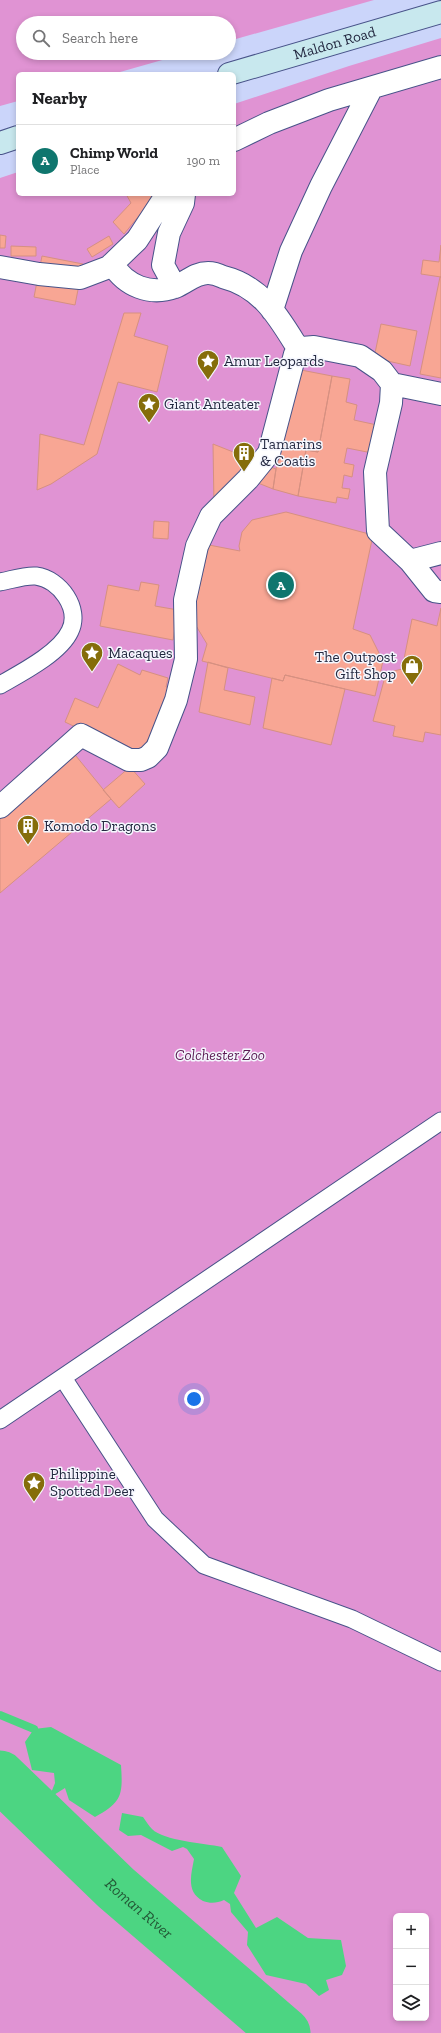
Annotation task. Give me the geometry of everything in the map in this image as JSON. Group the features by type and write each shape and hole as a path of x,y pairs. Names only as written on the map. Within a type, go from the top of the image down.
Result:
{"main road":[{"name":"Maldon Road","path":"236,72 441,12"},
{"path":"0,143 16,138"}],"street":[{"path":"236,139 269,123 329,100 441,67"},
{"path":"272,310 291,251 321,186 371,88"},
{"path":"0,267 39,274 80,278 109,267 137,240 166,196"},
{"path":"175,287 164,265 169,233 183,203 184,196"},
{"path":"112,264 118,273 128,282 143,289 175,287 195,275 208,273 236,280 249,287 265,300 299,350"},
{"path":"0,807 81,735 129,760 141,760 148,757 157,748 176,700 186,659 185,600 197,546 211,516 248,480 269,453 295,354 302,348 314,347 360,356 382,371 392,384 391,403 375,472 378,531 410,561 439,593"},
{"path":"392,384 441,394"},
{"path":"410,561 441,554"}],"lane":[{"path":"0,582 37,576 58,586 69,599 73,615 71,631 60,646 0,685"},
{"path":"0,1420 441,1121"},
{"path":"63,1378 155,1520 204,1565 352,1619 441,1662"}],"green space":[{"path":"0,0 374,0 236,39 236,16 16,16 16,60 162,60 120,72 16,72 16,102 0,106"},
{"name":"Colchester Zoo","path":"441,38 441,2033 0,2033 0,178 16,173 16,196 236,196 236,103 349,66"}],"shaded area":[{"path":"51,1727 121,1765 122,1784 119,1797 111,1807 95,1817 69,1800 65,1788 49,1798 55,1783 54,1773 32,1770 25,1742 34,1729"},
{"path":"122,1813 143,1817 152,1829 165,1836 222,1847 241,1876 234,1893 256,1928 277,1917 308,1938 341,1940 346,1966 342,1975 326,1980 329,1990 319,1996 306,1984 266,1975 247,1945 248,1932 231,1912 230,1904 224,1900 209,1903 203,1901 194,1893 191,1877 194,1859 187,1849 183,1847 172,1851 141,1835 128,1836 119,1830"}],"building":[{"path":"127,196 155,196 124,234 113,222 131,203"},
{"path":"0,235 6,236 5,248 0,248"},
{"path":"109,236 113,244 92,257 87,249"},
{"path":"441,245 441,277 421,274 423,260 439,262"},
{"path":"11,246 36,247 36,256 11,256"},
{"path":"42,256 83,264 75,305 34,297"},
{"path":"441,277 441,378 420,374"},
{"path":"124,313 141,313 134,336 168,346 157,392 118,382 97,454 51,484 37,490 40,434 84,445"},
{"path":"381,324 417,331 410,366 374,358"},
{"path":"301,370 332,376 318,452 306,450 298,496 273,489 276,469"},
{"path":"332,376 350,379 346,402 357,405 354,420 377,425 372,453 347,448 344,463 354,465 352,477 344,475 342,488 350,489 348,499 337,497 336,503 298,496 306,450 318,452"},
{"name":"Tamarins & Coatis","path":"213,444 276,469 273,489 248,479 214,506"},
{"path":"286,512 373,535 353,629 370,635 383,661 375,696 285,675 283,681 202,661 207,644 192,619 209,545 240,551 239,546 242,532 252,520"},
{"path":"154,521 169,522 168,539 153,538"},
{"path":"141,582 159,585 155,606 178,610 173,640 100,626 108,585 139,591"},
{"name":"The Outpost Gift Shop","path":"441,608 441,735 425,732 423,742 393,736 395,726 373,721 386,673 402,669 412,619 437,626"},
{"path":"208,662 228,668 224,690 255,697 250,725 199,712"},
{"path":"118,664 140,675 142,670 168,678 166,687 171,688 155,742 148,739 139,757 65,722 75,698 98,708"},
{"path":"285,675 345,689 331,745 263,728 272,678 283,681"},
{"name":"Komodo Dragons","path":"63,740 111,799 0,893 0,795"},
{"path":"130,767 145,784 119,808 103,790"}],"waterway":[{"path":"0,1715 34,1729"},
{"name":"Roman River","path":"0,1776 116,1888 285,2033"}],"place":[{"name":"Amur Leopards","path":"208,380"},
{"name":"Giant Anteater","path":"149,424"},
{"name":"Tamarins & Coatis","path":"244,472"},
{"name":"Chimp World","path":"281,585"},
{"name":"Macaques","path":"92,672"},
{"name":"The Outpost Gift Shop","path":"412,686"},
{"name":"Komodo Dragons","path":"28,846"},
{"name":"Philippine Spotted Deer","path":"34,1502"}]}
